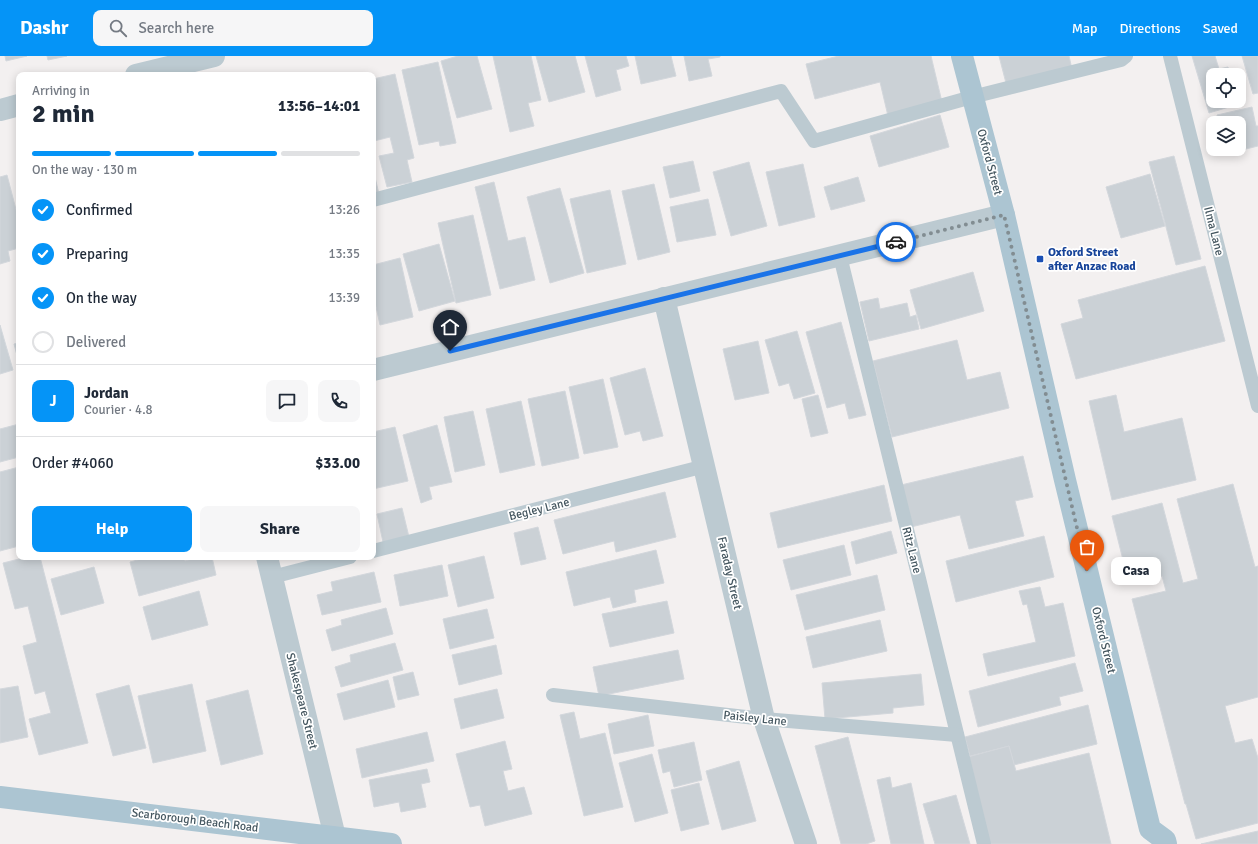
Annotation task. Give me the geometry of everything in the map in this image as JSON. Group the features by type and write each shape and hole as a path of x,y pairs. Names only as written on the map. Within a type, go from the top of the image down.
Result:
{"main road":[{"name":"Oxford Street","path":"962,56 1004,215 1146,836 1165,840 1166,844"},
{"name":"Scarborough Beach Road","path":"0,797 338,841 391,844"}],"street":[{"path":"140,70 214,56"},
{"path":"0,110 16,106"},
{"path":"376,369 1004,215"},
{"name":"Faraday Street","path":"664,298 764,720 806,844"},
{"name":"Shakespeare Street","path":"269,567 338,841"}],"lane":[{"path":"376,199 781,91 814,141 972,97 1121,60 1126,56"},
{"name":"Ilma Lane","path":"1170,56 1258,406"},
{"name":"Ritz Lane","path":"840,256 984,844"},
{"name":"Begley Lane","path":"376,550 705,466"},
{"path":"269,567 326,560"},
{"name":"Paisley Lane","path":"553,695 764,720 957,735"}],"building":[{"path":"5,56 27,56 6,61"},
{"path":"47,56 67,56 48,60"},
{"path":"458,56 477,56 492,109 457,118 441,61"},
{"path":"493,56 531,56 541,100 528,103 534,126 510,132"},
{"path":"536,56 575,56 585,92 549,102"},
{"path":"585,56 626,56 629,66 616,70 621,90 596,97"},
{"path":"635,56 671,56 676,76 641,84"},
{"path":"684,56 720,57 708,59 712,76 689,81"},
{"path":"839,56 931,56 942,102 888,116 880,82 815,99 806,64"},
{"path":"999,56 1069,56 1072,69 1007,87"},
{"path":"1192,56 1215,56 1219,68 1206,68 1206,103"},
{"path":"1242,56 1258,56 1258,93 1253,94"},
{"path":"438,62 456,143 440,146 439,141 419,145 402,70"},
{"path":"395,74 414,158 407,160 412,182 387,187 379,156 394,153 390,137 376,140 376,78"},
{"path":"1252,107 1256,126 1258,126 1258,146 1246,149 1246,116 1217,115"},
{"path":"1208,108 1226,108 1209,113"},
{"path":"940,115 949,147 879,167 870,136"},
{"path":"1174,156 1201,259 1176,265 1149,162"},
{"path":"693,161 700,191 670,198 663,167"},
{"path":"749,162 767,226 731,236 713,172"},
{"path":"803,164 815,217 779,226 766,172"},
{"path":"1150,174 1165,226 1121,238 1106,187"},
{"path":"7,175 16,210 16,249 8,251 10,261 0,264 0,177"},
{"path":"858,177 865,201 831,210 824,187"},
{"path":"376,182 379,194 376,194"},
{"path":"494,182 508,241 525,237 535,280 500,289 475,187"},
{"path":"654,184 670,252 638,260 622,191"},
{"path":"560,188 584,273 550,283 527,197"},
{"path":"610,190 626,264 587,273 570,199"},
{"path":"708,199 716,235 677,242 670,207"},
{"path":"473,215 491,295 456,303 438,223"},
{"path":"439,244 455,301 419,311 403,254"},
{"path":"400,258 413,317 380,325 376,307 376,264"},
{"path":"1205,266 1225,341 1076,379 1061,324 1083,318 1078,300"},
{"path":"973,272 984,311 921,329 910,290"},
{"path":"878,298 880,309 907,303 910,317 916,315 919,329 869,341 860,302"},
{"path":"841,322 866,415 849,419 845,403 827,408 806,332"},
{"path":"0,325 13,370 0,374"},
{"path":"797,331 815,393 794,399 789,383 779,386 765,340"},
{"path":"957,340 967,380 1000,372 1009,408 892,437 873,361"},
{"path":"758,341 769,393 735,400 723,349"},
{"path":"645,368 663,436 643,441 640,431 625,435 610,378"},
{"path":"603,379 618,447 584,454 569,387"},
{"path":"565,391 579,458 542,466 528,399"},
{"path":"818,395 828,433 811,437 802,399"},
{"path":"1116,395 1124,432 1182,418 1196,480 1112,500 1089,401"},
{"path":"521,401 535,465 500,473 486,409"},
{"path":"473,411 485,465 455,472 444,417"},
{"path":"16,425 16,458 0,462 0,429"},
{"path":"437,425 452,482 429,487 432,499 421,503 403,435"},
{"path":"395,427 408,481 376,488 376,431"},
{"path":"1023,456 1033,497 1015,501 1024,536 969,549 960,515 911,527 901,485"},
{"path":"16,468 16,547 0,551 0,472"},
{"path":"1233,484 1255,567 1258,566 1258,697 1225,706 1235,743 1252,739 1258,758 1258,823 1196,839 1185,804 1132,599 1166,591 1162,576 1129,584 1112,516 1162,503 1183,583 1198,579 1177,499"},
{"path":"884,485 892,521 778,548 770,513"},
{"path":"665,492 676,537 616,552 614,541 563,554 554,520"},
{"path":"402,508 409,537 383,542 377,514"},
{"path":"538,527 546,559 521,565 514,533"},
{"path":"891,531 897,553 856,564 851,542"},
{"path":"1044,536 1054,577 956,602 946,561"},
{"path":"844,545 851,575 791,590 783,560"},
{"path":"656,550 664,583 634,590 636,602 613,608 610,597 574,606 566,572"},
{"path":"484,556 494,598 458,607 448,565"},
{"path":"16,560 41,560 88,743 39,755 29,719 51,713 45,691 35,694 23,646 37,642 28,606 15,609 3,563"},
{"path":"138,560 213,560 216,575 139,596 130,562"},
{"path":"442,565 448,596 400,606 394,575"},
{"path":"94,567 104,603 61,615 51,579"},
{"path":"374,572 381,602 322,615 317,595 333,591 331,582"},
{"path":"877,575 885,610 805,630 796,595"},
{"path":"1040,587 1045,607 1063,603 1075,656 988,676 983,654 1036,642 1027,604 1023,605 1019,591"},
{"path":"199,591 208,625 152,640 143,607"},
{"path":"667,601 674,633 610,647 602,614"},
{"path":"386,608 393,634 332,651 326,630 342,625 341,620"},
{"path":"487,609 494,638 450,649 443,619"},
{"path":"880,620 887,651 813,668 806,637"},
{"path":"395,643 403,670 341,687 335,667 351,662 350,655"},
{"path":"496,645 502,674 459,685 452,655"},
{"path":"678,650 684,679 599,696 593,667"},
{"path":"1075,663 1083,691 1059,697 1061,705 978,727 969,691"},
{"path":"413,672 419,695 398,700 393,677"},
{"path":"921,674 924,705 893,708 893,713 825,719 822,683"},
{"path":"388,680 395,707 344,720 337,694"},
{"path":"192,684 206,751 153,763 138,696"},
{"path":"129,685 146,748 113,756 96,694"},
{"path":"18,686 28,737 0,743 0,689"},
{"path":"497,689 504,718 461,729 454,699"},
{"path":"248,690 263,754 221,765 206,701"},
{"path":"1088,705 1097,744 1014,765 1009,746 970,756 965,737"},
{"path":"574,712 580,739 605,733 623,807 584,816 560,715"},
{"path":"648,715 654,746 614,754 608,724"},
{"path":"427,732 434,761 362,778 356,749"},
{"path":"848,737 875,841 866,844 841,844 815,746"},
{"path":"505,741 512,769 503,771 508,791 524,787 532,814 485,826 480,805 470,807 456,754"},
{"path":"694,742 702,780 674,787 670,771 663,773 658,750"},
{"path":"1009,746 1016,771 1089,753 1111,844 990,844 968,757"},
{"path":"652,754 668,813 635,822 619,763"},
{"path":"739,761 756,821 722,830 706,771"},
{"path":"427,769 430,782 421,784 426,807 401,812 399,802 374,807 369,780"},
{"path":"890,777 892,788 911,783 924,844 891,844 877,780"},
{"path":"699,783 709,824 681,831 671,790"},
{"path":"956,795 970,844 935,844 923,804"},
{"path":"1258,831 1258,844 1201,844"}],"way so far":[{"path":"896,242 1004,215 1087,571"}],"place":[{"name":"Oxford Street after Anzac Road","path":"1040,259"},
{"name":"Casa","path":"1087,571"}],"route":[{"path":"450,351 896,242"}]}
